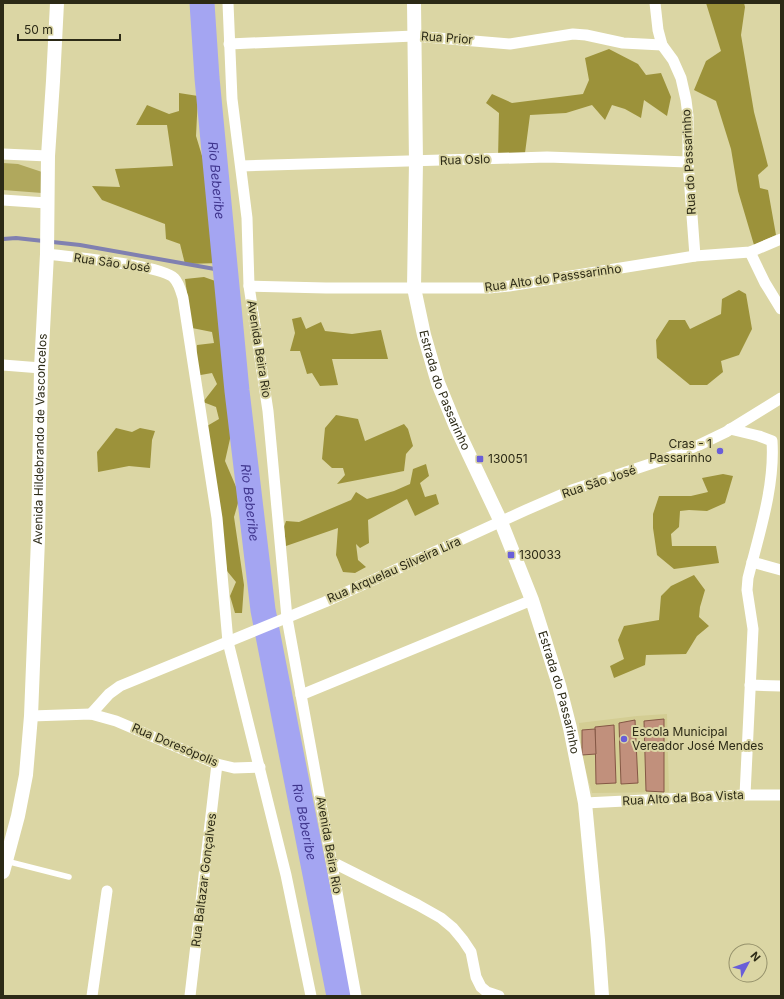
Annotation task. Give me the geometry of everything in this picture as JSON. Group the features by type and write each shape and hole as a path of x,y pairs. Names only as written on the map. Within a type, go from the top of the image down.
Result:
{"street":[{"name":"Avenida Hildebrando de Vasconcelos","path":"5,861 18,816 26,775 31,716 38,539 41,368 47,246 48,156 57,3"},
{"name":"Avenida Beira Rio","path":"228,3 234,118 247,218 249,286 268,411 287,618 356,996"},
{"name":"Estrada do Passarinho","path":"414,3 416,162 414,288 424,336 438,383 456,427 501,522 532,600 559,685 570,728 585,803 602,996"},
{"name":"Rua do Passarinho","path":"655,3 658,30 662,45 673,60 686,100 688,116 688,162 695,256"},
{"name":"Rua Prior","path":"230,44 414,36 510,44 573,34 586,34 623,43 662,45"},
{"path":"3,154 48,156"},
{"name":"Rua Oslo","path":"241,166 547,157 688,162"},
{"path":"3,200 47,203"},
{"name":"Rua Alto do Passsarinho","path":"249,286 489,288 695,256 750,252 781,239"},
{"name":"Rua São José","path":"47,246 166,273 174,278 180,287 183,298 217,518 228,642"},
{"path":"750,252 765,283 781,309"},
{"path":"3,365 41,368"},
{"name":"Rua São José","path":"501,522 572,490 665,459 699,445 730,429 781,398"},
{"path":"730,429 759,436 772,441 773,457 770,488 748,578 747,590 753,629 745,795"},
{"name":"Rua Arquelau Silveira Lira","path":"228,642 325,602 501,522"},
{"path":"752,562 781,570"},
{"path":"301,695 532,600"},
{"path":"31,716 91,714 109,694 120,686 228,642 286,876 311,996"},
{"path":"750,685 781,686"},
{"name":"Rua Doresópolis","path":"91,714 116,721 217,764 234,768 260,767"},
{"name":"Rua Baltazar Gonçalves","path":"190,996 217,764"},
{"name":"Rua Alto da Boa Vista","path":"585,803 745,795 781,795"},
{"path":"332,862 441,918 460,936 471,952 476,977 481,987 486,992 499,996"},
{"path":"92,996 107,891"}],"lane":[{"path":"5,861 69,877"}],"shaded area":[{"path":"706,3 744,3 745,7 741,35 754,112 768,166 758,175 760,188 768,190 776,235 754,245 738,191 731,149 716,101 694,90 706,61 721,51"},
{"path":"609,49 638,64 646,75 661,73 671,97 667,116 644,100 641,118 625,109 612,105 605,120 592,105 566,113 530,115 525,153 498,159 499,113 486,103 492,94 512,103 583,94 589,80 585,58"},
{"path":"179,93 198,96 196,136 210,182 220,263 185,264 180,244 166,239 165,224 102,200 92,186 120,187 115,169 173,166 167,125 136,125 147,105 169,114 179,111"},
{"path":"3,163 18,164 42,172 42,193 3,190"},
{"path":"204,277 221,283 232,430 225,461 240,496 234,517 244,585 242,613 235,613 230,596 236,582 227,571 207,426 219,419 216,407 203,402 217,384 212,373 195,376 197,345 214,343 212,332 192,328 185,279"},
{"path":"739,290 746,294 752,329 739,355 721,361 723,372 707,385 690,385 657,358 656,340 669,320 685,320 690,329 721,314 722,299"},
{"path":"301,317 306,329 321,322 325,331 352,334 381,330 388,359 332,359 338,385 320,386 312,373 307,374 300,351 290,351 295,333 292,319"},
{"path":"336,415 358,419 365,441 404,424 408,429 413,446 406,454 404,471 337,484 345,475 343,468 332,468 322,459 325,428"},
{"path":"116,428 132,432 140,428 155,431 152,440 150,468 129,466 98,472 97,452"},
{"path":"426,464 429,476 420,483 425,497 436,494 439,504 415,516 407,499 368,520 369,543 360,548 356,544 358,560 366,567 355,573 343,572 336,555 338,528 286,546 284,527 286,521 299,522 351,500 356,492 367,499 394,491 410,484 413,469"},
{"path":"723,474 733,476 725,503 707,511 680,511 679,527 671,534 672,546 716,546 719,563 674,569 657,555 653,528 653,514 659,496 691,496 708,492 702,478"},
{"path":"694,575 705,590 699,617 709,626 697,636 686,654 646,655 645,665 614,678 610,666 624,659 618,640 624,626 659,620 661,596 671,586"},
{"name":"Escola Municipal Vereador José Mendes","path":"667,714 669,792 592,793 583,761 579,723"}],"building":[{"path":"664,719 664,792 646,791 644,721"},
{"path":"635,720 638,783 621,784 619,723"},
{"path":"614,725 616,783 596,784 595,727"},
{"path":"595,729 596,754 582,755 582,730"}],"waterway":[{"name":"Rio Beberibe","path":"202,3 207,78 237,391 263,610 339,996"},
{"path":"3,239 16,238 80,245 226,271"}],"place":[{"name":"Cras - 1 Passarinho","path":"720,451"},
{"name":"130051","path":"480,459"},
{"name":"130033","path":"511,555"},
{"name":"Escola Municipal Vereador José Mendes","path":"624,739"}]}
